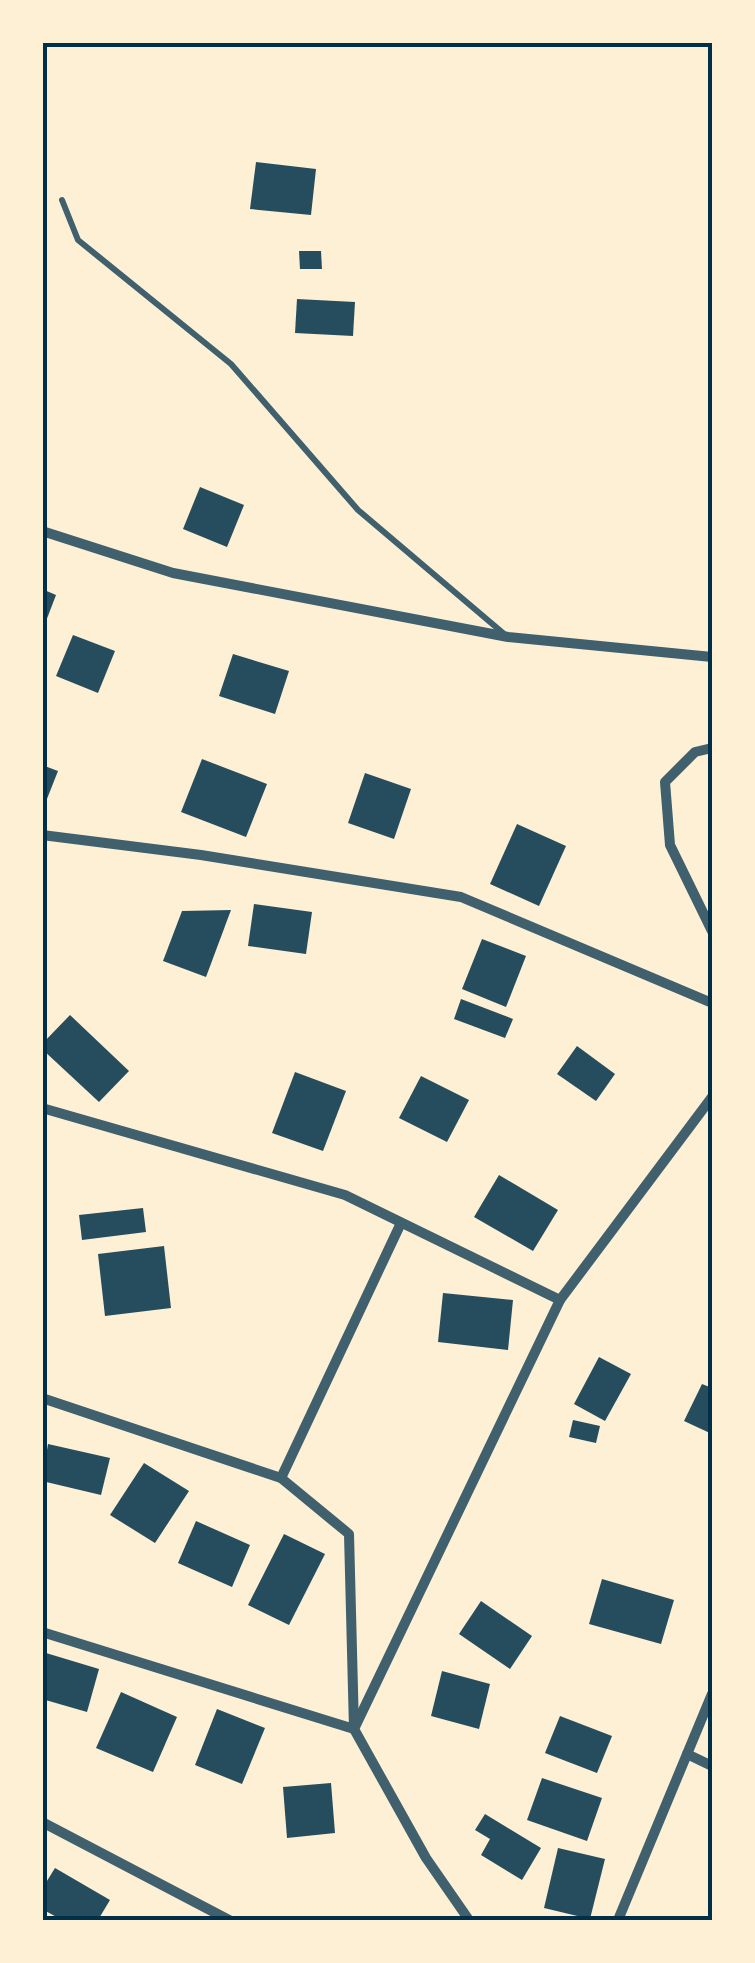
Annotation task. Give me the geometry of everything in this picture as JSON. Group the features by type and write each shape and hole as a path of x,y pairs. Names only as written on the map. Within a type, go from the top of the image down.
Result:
{"street":[{"path":"42,531 173,572 508,637 712,657"},
{"path":"712,748 696,752 666,782 670,845 712,931"},
{"path":"42,835 201,855 461,897 712,1003"},
{"path":"354,1729 560,1300 712,1097"},
{"path":"42,1108 345,1195 560,1300"},
{"path":"280,1478 402,1223"},
{"path":"42,1398 280,1478 348,1534 354,1729 426,1858 469,1920"},
{"path":"42,1632 354,1729"},
{"path":"618,1920 712,1694"},
{"path":"687,1754 712,1766"},
{"path":"42,1822 229,1920"}],"lane":[{"path":"62,200 78,240 231,364 358,510 508,637"}],"building":[{"path":"256,162 316,169 311,215 250,209"},
{"path":"299,251 321,251 322,269 300,269"},
{"path":"297,299 355,302 353,336 295,333"},
{"path":"200,487 244,505 227,547 183,529"},
{"path":"42,589 56,595 43,629 42,629"},
{"path":"73,635 115,651 98,693 56,676"},
{"path":"233,654 289,671 275,714 219,696"},
{"path":"202,759 267,784 246,837 181,812"},
{"path":"42,765 58,771 43,809 42,809"},
{"path":"365,773 411,789 394,839 348,823"},
{"path":"517,824 566,846 539,906 490,884"},
{"path":"254,904 312,912 306,954 248,946"},
{"path":"231,910 206,977 163,961 182,911"},
{"path":"482,939 526,956 506,1007 462,989"},
{"path":"461,999 513,1019 505,1038 454,1019"},
{"path":"70,1015 129,1071 99,1102 42,1049 42,1044"},
{"path":"577,1046 615,1074 596,1101 557,1074"},
{"path":"295,1072 346,1091 323,1151 272,1133"},
{"path":"421,1076 469,1100 447,1142 399,1118"},
{"path":"499,1175 558,1210 533,1251 474,1217"},
{"path":"143,1208 146,1232 82,1240 79,1215"},
{"path":"164,1246 171,1308 105,1316 98,1254"},
{"path":"443,1293 513,1300 508,1350 438,1342"},
{"path":"599,1357 631,1374 605,1421 574,1404"},
{"path":"702,1384 712,1388 712,1434 684,1421"},
{"path":"573,1420 600,1426 596,1443 569,1437"},
{"path":"48,1444 110,1458 101,1495 42,1481"},
{"path":"144,1463 189,1491 155,1543 110,1515"},
{"path":"196,1521 250,1545 232,1587 178,1563"},
{"path":"284,1534 325,1554 289,1625 248,1605"},
{"path":"602,1579 674,1600 661,1644 589,1624"},
{"path":"481,1601 532,1636 510,1669 459,1634"},
{"path":"46,1653 99,1669 87,1712 42,1699"},
{"path":"442,1671 490,1684 479,1729 431,1716"},
{"path":"121,1692 177,1717 153,1772 96,1748"},
{"path":"217,1709 265,1728 242,1784 195,1765"},
{"path":"560,1716 612,1736 597,1773 545,1753"},
{"path":"542,1778 602,1798 587,1841 527,1820"},
{"path":"331,1783 335,1833 287,1838 283,1787"},
{"path":"485,1814 541,1848 522,1880 481,1855 490,1839 475,1830"},
{"path":"558,1848 605,1859 590,1919 544,1908"},
{"path":"55,1868 110,1900 98,1920 62,1920 42,1909 42,1889"}]}
